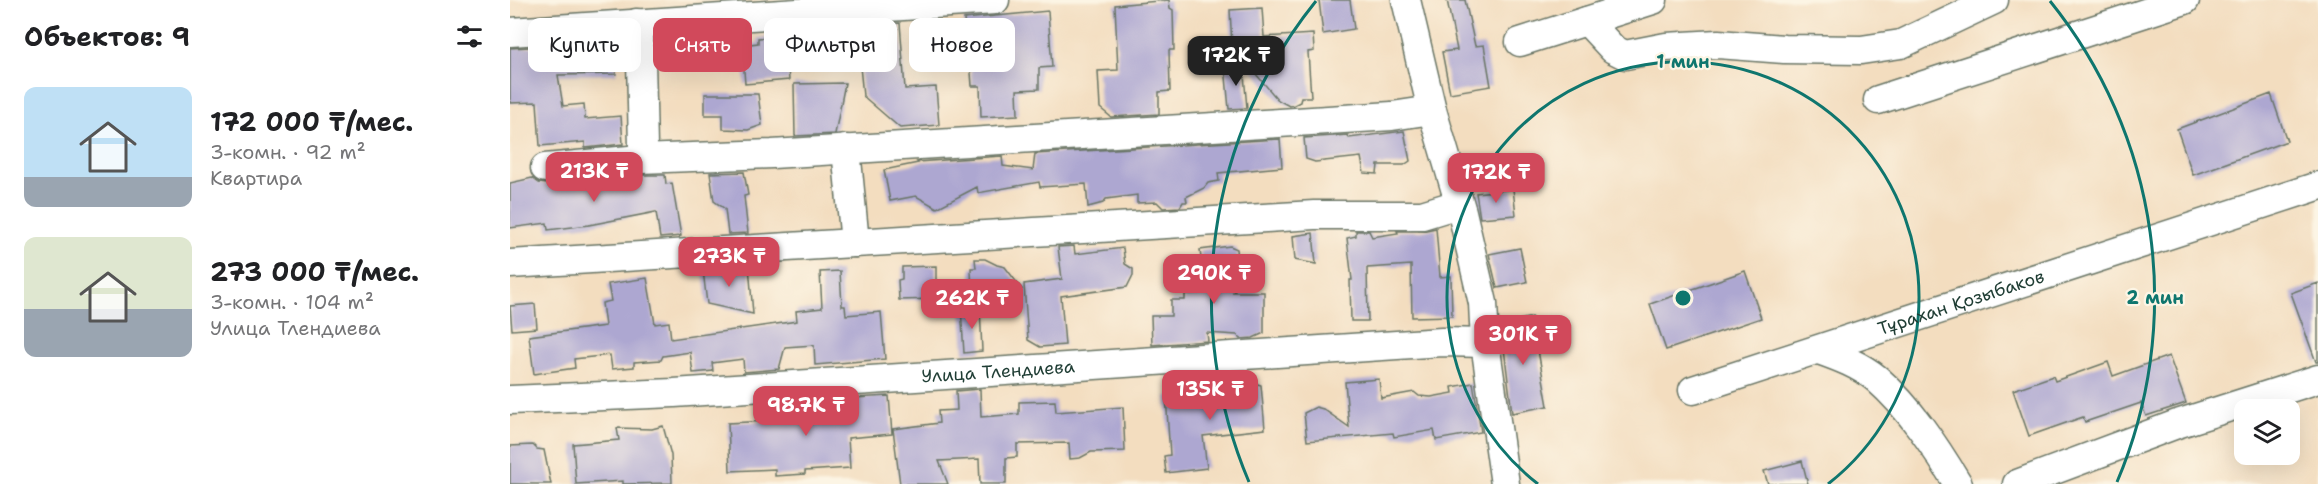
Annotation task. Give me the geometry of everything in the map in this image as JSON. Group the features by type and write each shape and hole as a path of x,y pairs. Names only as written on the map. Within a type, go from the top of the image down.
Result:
{"street":[{"path":"641,23 995,0"},
{"path":"1406,0 1432,110 1462,212 1483,303 1485,343 1505,484"},
{"path":"1520,42 1653,0"},
{"path":"1587,21 1613,50 1625,55 1666,47 1718,44 1784,49 1861,50 1901,44 1994,0"},
{"path":"1878,100 2185,0"},
{"path":"510,32 528,31"},
{"path":"640,159 644,147 641,60"},
{"path":"545,168 640,159 1392,116 1432,110"},
{"path":"846,149 855,243"},
{"name":"Тұрахан Қозыбаков","path":"1693,390 2318,186"},
{"path":"510,264 1314,215 1422,214 1458,204"},
{"name":"Улица Тлендиева","path":"510,400 674,393 1442,342 1485,343"},
{"path":"1819,350 1849,361 1876,378 1929,437 1958,484"},
{"path":"2018,484 2177,424 2318,379"}],"building":[{"path":"1169,0 1170,8 1173,10 1174,50 1169,50 1170,91 1159,92 1159,114 1111,117 1100,108 1098,71 1118,70 1115,5"},
{"path":"1319,0 1350,0 1354,29 1323,34"},
{"path":"1447,0 1465,0 1475,46 1484,45 1491,86 1450,93 1442,52 1457,50"},
{"path":"1262,8 1264,37 1313,34 1314,51 1308,52 1311,97 1301,97 1300,102 1294,105 1289,106 1278,100 1232,46 1230,10"},
{"path":"1048,11 1052,67 1039,68 1039,89 1017,90 1018,115 981,117 980,86 972,86 971,72 1015,72 1015,18 974,18"},
{"path":"897,23 900,23 905,89 936,87 939,125 900,128 863,96 861,72 897,72"},
{"path":"758,38 764,38 764,72 788,72 789,80 745,84 744,72 752,72 752,44 758,43"},
{"path":"528,47 528,72 616,72 616,74 558,75 563,106 584,104 585,119 621,116 623,144 585,148 585,142 540,146 537,102 510,103 510,48"},
{"path":"1243,64 1247,108 1229,109 1225,66"},
{"path":"845,83 835,134 795,136 794,84"},
{"path":"705,94 758,94 762,125 748,130 723,129 723,115 705,115"},
{"path":"2271,94 2287,141 2193,175 2177,129"},
{"path":"1404,131 1410,161 1404,165 1378,165 1377,174 1364,173 1361,157 1315,162 1306,159 1304,138 1348,135 1349,138"},
{"path":"1280,139 1282,167 1218,173 1219,181 1208,183 1204,188 1186,197 1187,202 1183,202 1180,207 1163,208 1157,202 1137,203 1137,195 1106,199 1103,203 1088,207 1086,184 1040,187 1039,182 978,193 977,187 937,208 916,196 890,201 884,170 917,162 1002,156 1003,166 1033,170 1035,154"},
{"path":"744,172 748,195 744,196 748,233 728,234 725,209 714,201 710,173"},
{"path":"641,175 665,175 666,184 672,183 681,236 660,238 656,212 589,225 548,230 547,223 510,228 510,183 532,178 539,183 547,184"},
{"path":"1513,189 1516,215 1480,218 1476,193"},
{"path":"1436,228 1440,277 1451,276 1452,316 1412,317 1411,265 1367,268 1368,321 1351,321 1350,280 1352,280 1347,238 1356,236 1356,231 1369,231 1372,237 1398,233 1397,231 1422,231"},
{"path":"1313,233 1316,264 1295,260 1293,236"},
{"path":"1074,246 1075,254 1123,248 1125,264 1133,269 1133,275 1127,287 1061,296 1065,345 1040,347 1028,340 1024,284 1062,279 1058,247"},
{"path":"1230,246 1237,249 1238,258 1243,259 1247,266 1233,292 1264,292 1264,333 1253,338 1241,339 1237,335 1207,333 1208,341 1152,345 1151,316 1171,316 1171,300 1185,300 1185,294 1205,293 1200,250"},
{"path":"1520,248 1527,282 1497,288 1489,254"},
{"path":"975,259 985,259 1005,267 1022,289 1003,295 972,296 971,268 976,268"},
{"path":"749,266 753,314 707,304 703,270"},
{"path":"936,266 936,299 899,300 898,280 902,279 902,267"},
{"path":"840,271 842,306 845,306 846,315 881,312 885,359 815,365 814,345 785,347 779,369 744,372 743,359 712,363 713,371 693,373 690,352 663,356 661,360 634,362 634,367 612,369 610,355 574,359 575,368 534,374 529,336 605,326 602,303 611,301 608,284 647,278 655,324 669,322 671,339 797,321 796,311 822,308 820,272"},
{"path":"1745,271 1761,318 1666,350 1650,304"},
{"path":"2318,283 2318,362 2316,362 2291,293"},
{"path":"535,304 537,328 512,330 510,306"},
{"path":"980,307 982,351 964,353 961,308"},
{"path":"1532,317 1548,406 1512,413 1501,324"},
{"path":"2169,356 2186,403 2146,416 2141,403 2085,422 2083,417 2029,436 2013,390 2053,376 2055,381 2108,362 2113,376"},
{"path":"1379,379 1381,398 1414,392 1419,396 1431,397 1453,393 1452,387 1473,383 1481,432 1436,440 1434,430 1394,437 1393,433 1307,441 1304,413 1316,407 1323,409 1349,427 1345,382"},
{"path":"1251,382 1261,385 1265,429 1203,436 1207,468 1166,473 1164,456 1170,455 1166,396 1213,393 1213,387"},
{"path":"980,389 981,417 1019,414 1019,402 1055,401 1056,412 1123,407 1125,451 1091,452 1080,458 1070,459 1069,443 1017,444 1017,457 1006,458 1006,484 980,484 979,459 939,461 948,484 900,484 893,429 939,423 938,411 957,410 956,391"},
{"path":"889,396 892,434 848,438 850,468 775,476 775,469 730,471 728,423 768,421 767,403 790,402 791,413 838,411 838,399"},
{"path":"663,426 671,455 672,483 623,484 623,481 576,484 573,444 619,440 617,428 652,429"},
{"path":"533,445 537,449 544,450 551,484 510,484 510,446"},
{"path":"1802,461 1808,484 1768,484 1764,471"}]}
